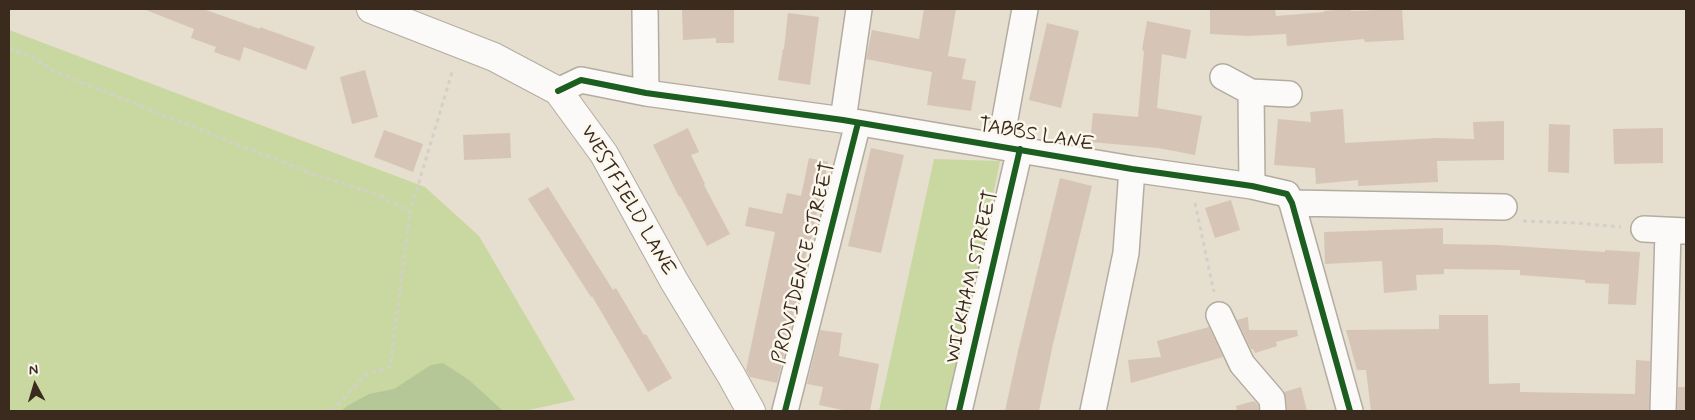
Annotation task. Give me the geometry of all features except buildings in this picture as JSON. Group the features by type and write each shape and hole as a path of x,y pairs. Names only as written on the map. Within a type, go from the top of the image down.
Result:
{"main road":[{"name":"WESTFIELD LANE","path":"371,9 494,57 558,90 604,154 674,281 751,411"}],"street":[{"path":"645,9 646,93"},
{"name":"PROVIDENCE STREET","path":"784,411 851,121 859,9"},
{"name":"WICKHAM STREET","path":"959,411 1010,148 1025,9"},
{"path":"1223,77 1251,92 1288,94"},
{"name":"TABBS LANE","path":"558,90 581,80 646,93 851,121 1132,169 1252,186 1287,194 1292,203"},
{"path":"1251,92 1252,186"},
{"path":"1093,411 1126,252 1132,169"},
{"path":"1350,411 1292,203 1504,207"},
{"path":"1663,411 1666,230"},
{"path":"1219,316 1242,364 1272,399 1273,411"}],"path":[{"path":"332,411 365,375 390,367 410,212 461,44"},
{"path":"9,48 31,56 53,71 316,175 378,195 410,212"},
{"path":"1188,176 1219,316"},
{"path":"1504,207 1523,221 1666,230"}],"green space":[{"path":"9,30 425,187 479,236 575,400 524,411 9,411"},
{"path":"934,159 1000,161 949,411 879,411"},
{"path":"443,363 469,380 503,411 341,411 369,394 394,389 431,365"}],"cycle path":[{"path":"558,91 581,80 646,93 843,120 1132,169 1252,186 1287,194 1292,203 1350,411"},
{"path":"785,411 858,123"},
{"path":"959,411 1020,149"}]}
